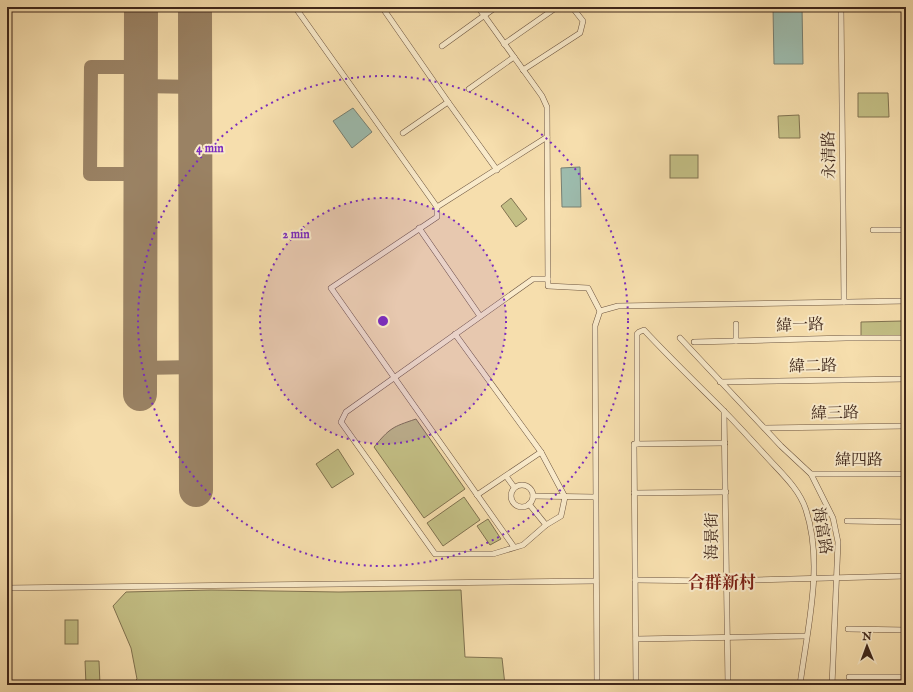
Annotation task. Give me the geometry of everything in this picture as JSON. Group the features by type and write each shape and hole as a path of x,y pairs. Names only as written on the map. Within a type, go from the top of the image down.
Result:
{"street":[{"path":"295,7 437,207 437,216 331,288 514,547"},
{"path":"382,7 448,102 498,170"},
{"path":"478,7 542,96 547,107 548,286 588,288 600,311 595,326 597,685"},
{"path":"442,46 496,7"},
{"path":"504,44 557,7"},
{"path":"523,70 580,33 583,21 572,7"},
{"name":"永清路","path":"841,7 844,302"},
{"path":"469,89 514,57"},
{"path":"403,133 448,102"},
{"path":"437,207 498,170 547,137"},
{"path":"419,228 480,316"},
{"path":"873,230 906,230"},
{"path":"455,334 541,452 564,497 561,516 546,525 523,545 492,554 435,554 341,422 346,412 395,378 455,334 480,316 533,279 548,279"},
{"path":"600,311 618,306 906,301"},
{"path":"736,324 736,341"},
{"name":"海富路","path":"636,444 636,340 637,334 644,330 724,411 792,485 802,501 811,530 814,551 814,578 800,684"},
{"path":"680,338 781,446 811,474 833,518 838,542 832,685"},
{"name":"緯一路","path":"694,342 906,338"},
{"name":"緯二路","path":"720,382 906,379"},
{"name":"海景街","path":"724,411 728,684"},
{"name":"緯三路","path":"765,428 906,426"},
{"path":"725,443 636,444 634,494 636,685 800,684"},
{"path":"477,495 541,452"},
{"name":"緯四路","path":"811,474 906,474"},
{"path":"506,476 514,487"},
{"path":"521,484 528,486 533,492 533,496 529,504 523,507 513,503 510,497 514,487 521,484"},
{"path":"634,494 726,492"},
{"path":"533,496 595,497"},
{"path":"529,504 546,525"},
{"path":"847,521 906,522"},
{"path":"635,580 726,580 906,576"},
{"path":"7,588 596,581"},
{"path":"848,629 906,630"},
{"path":"636,639 806,636"},
{"path":"849,677 906,677"}],"shaded area":[{"path":"773,7 802,7 803,64 774,64"},
{"path":"858,93 888,93 889,117 858,117"},
{"path":"353,108 372,132 352,148 333,121"},
{"path":"799,115 800,138 779,138 778,116"},
{"path":"670,155 698,155 698,178 670,178"},
{"path":"580,167 581,207 562,207 561,168"},
{"path":"511,198 527,219 516,227 501,206"},
{"path":"902,321 902,336 861,336 861,322"},
{"path":"416,419 465,489 424,518 374,447 392,429"},
{"path":"338,449 354,474 332,488 316,464"},
{"path":"464,497 480,520 443,546 427,523"},
{"path":"488,519 501,539 490,545 477,526"},
{"path":"211,590 339,592 461,590 465,657 502,658 505,685 131,685 137,679 131,648 113,606 126,592"},
{"path":"65,620 78,620 78,644 65,644"},
{"path":"85,661 99,661 100,685 86,685"}],"taxiway":[{"path":"141,67 91,67 90,174 141,174"},
{"path":"141,86 196,87"},
{"path":"140,368 196,367"}],"runway":[{"path":"140,394 141,7"},
{"path":"195,7 196,490"}],"district":[{"name":"合群新村","path":"722,583"}]}
